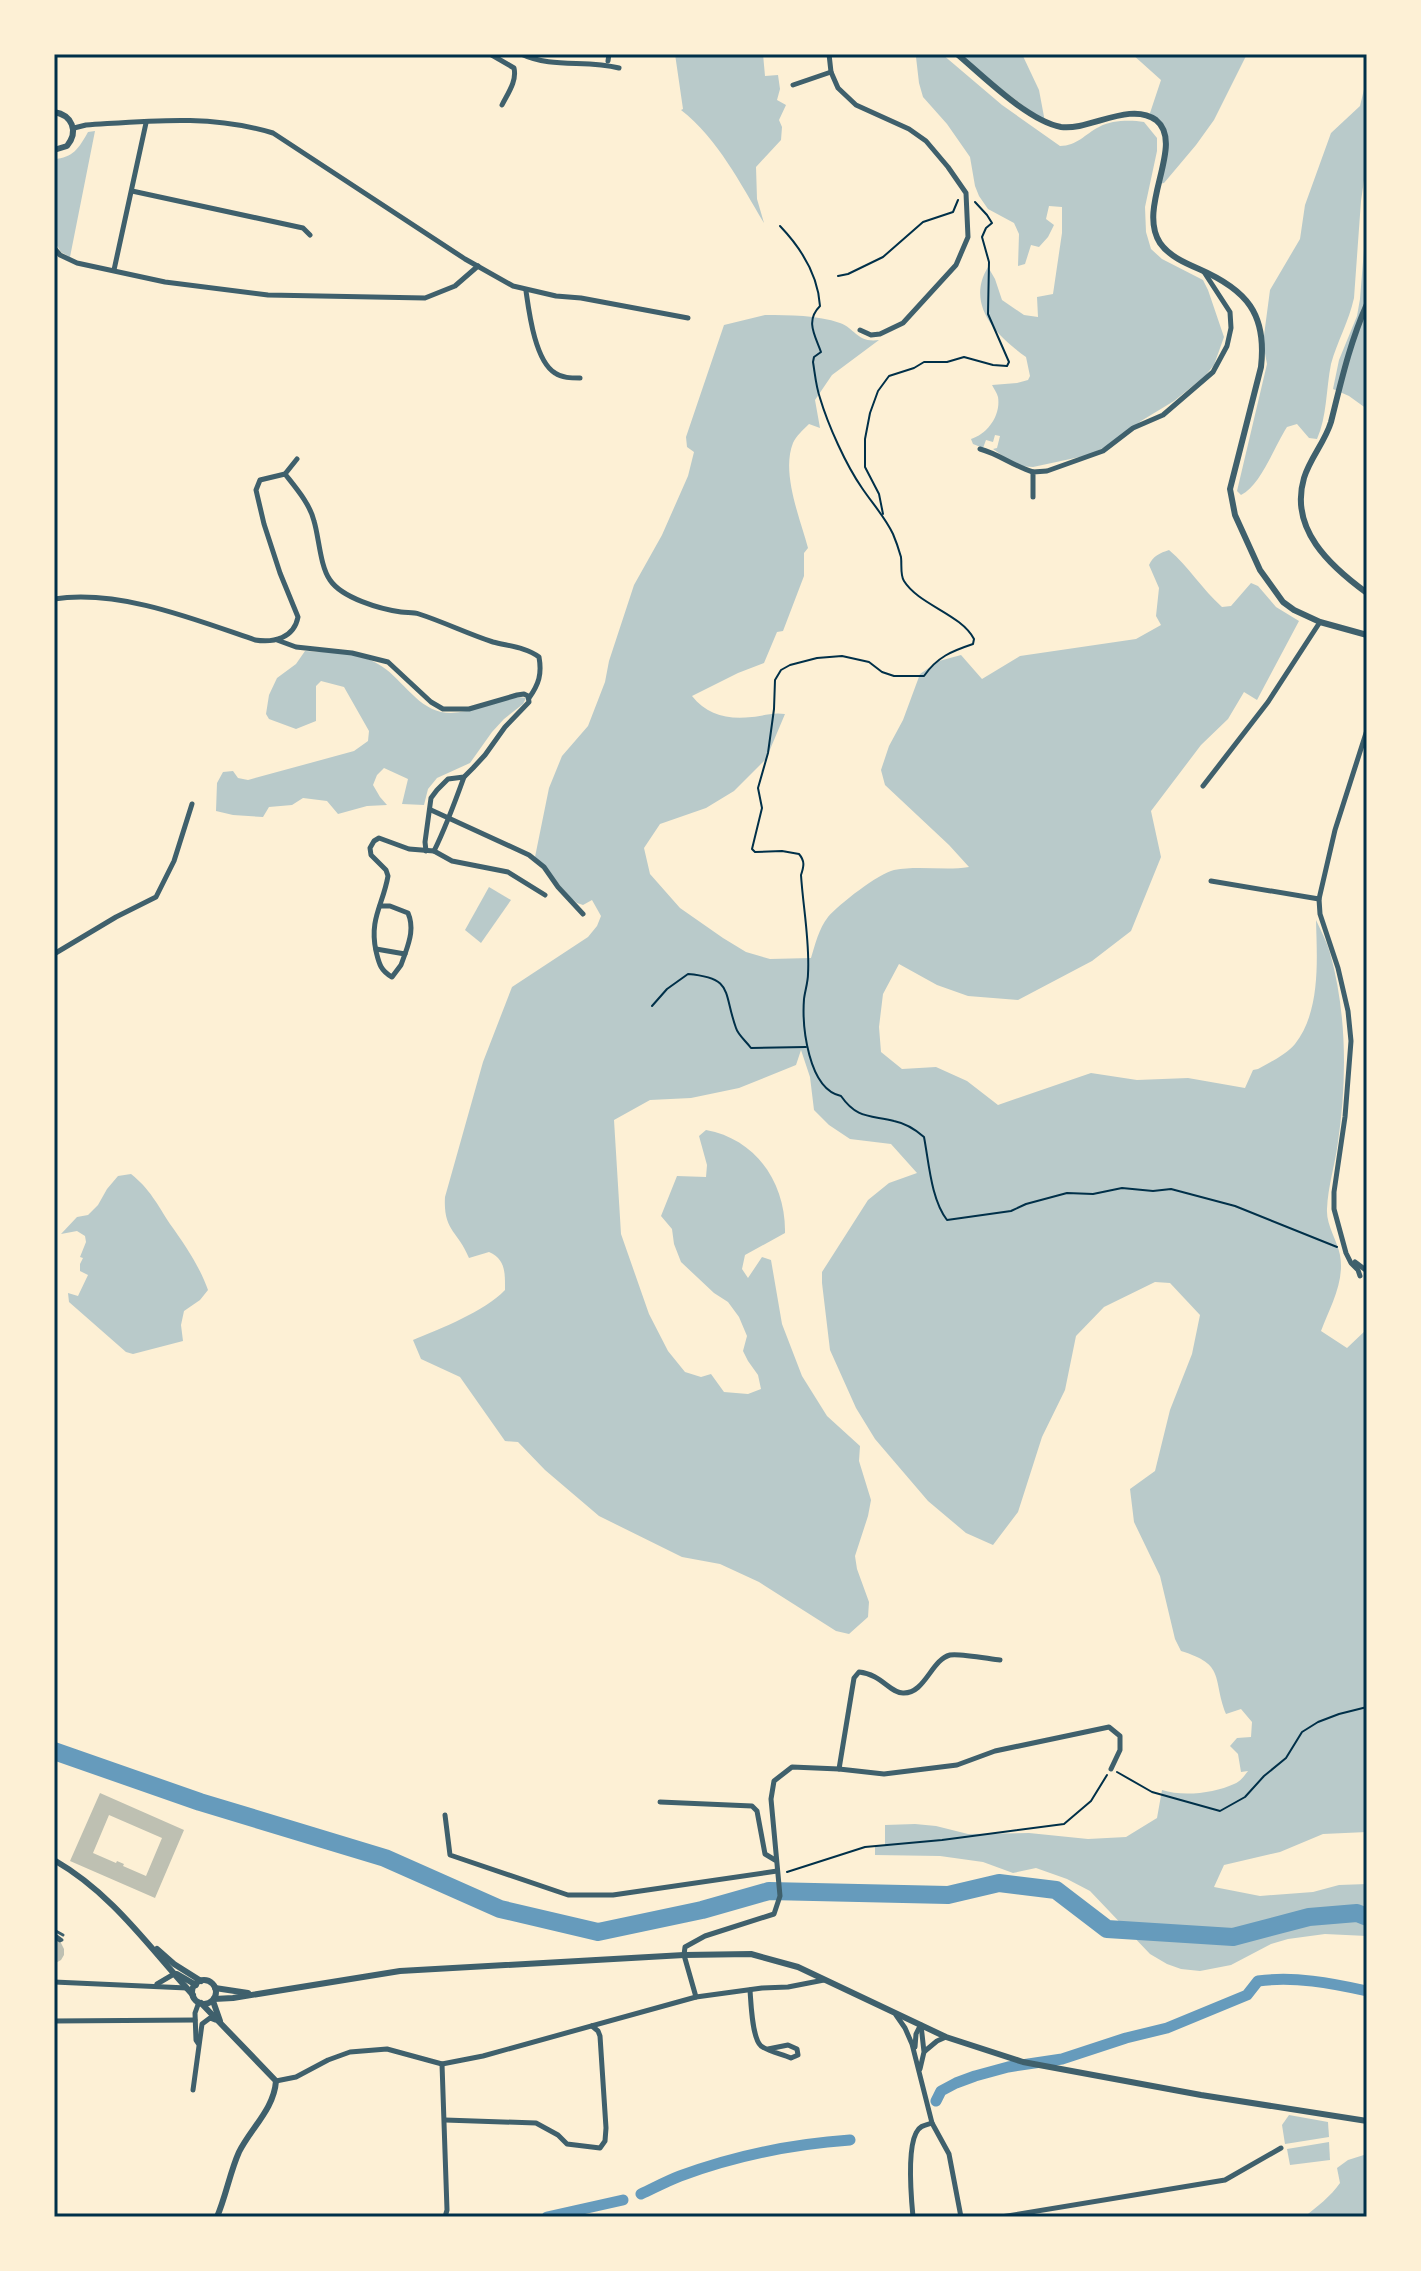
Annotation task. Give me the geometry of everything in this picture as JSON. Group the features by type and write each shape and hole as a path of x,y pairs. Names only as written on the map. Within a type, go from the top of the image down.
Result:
{"street":[{"path":"490,54 516,72 502,105"},
{"path":"521,54 541,62 589,62 619,68"},
{"path":"829,54 831,72 838,88 856,105 909,129 926,141 966,193 968,237 956,265 903,323 880,334 871,335 860,330"},
{"path":"957,54 1025,110 1045,122 1063,127 1080,126 1104,118 1143,114 1156,121 1163,130 1166,159 1153,206 1154,227 1160,243 1181,262 1232,286 1244,296 1255,312 1263,346 1261,367 1230,489 1235,515 1260,570 1275,592 1294,610 1320,622 1367,635"},
{"path":"793,85 831,72"},
{"path":"54,112 65,115 74,128 67,146 54,150"},
{"path":"74,128 171,120 214,121 273,133 513,286 526,291 688,318"},
{"path":"114,270 146,123"},
{"path":"132,191 303,228 310,235"},
{"path":"54,248 60,255 77,263 165,282 268,295 425,298 455,286 478,266"},
{"path":"980,449 990,451 1015,467 1033,472 1047,471 1103,451 1133,428 1163,415 1213,372 1227,346 1231,328 1230,312 1204,271"},
{"path":"526,291 537,344 547,365 554,373 566,378 580,378"},
{"path":"1367,304 1347,356 1330,425 1305,475 1300,503 1307,530 1321,553 1334,568 1367,593"},
{"path":"54,599 75,596 133,604 176,613 255,640 270,642 290,634 298,617 276,562 256,490 260,480 285,474 297,459"},
{"path":"1033,472 1033,497"},
{"path":"285,474 314,518 330,580 344,592 369,604 403,613 416,612 489,641 531,651 539,657 539,684 528,698 525,708 464,777 434,851"},
{"path":"1203,786 1262,711 1320,622"},
{"path":"277,640 296,647 352,653 388,662 431,702 443,709 469,709 524,694 528,698"},
{"path":"1360,1276 1349,1259 1334,1209 1351,1041 1348,1011 1320,914 1319,899 1335,830 1367,730"},
{"path":"426,851 431,798 448,779 464,777"},
{"path":"54,954 156,897 174,861 192,804"},
{"path":"431,810 529,855 544,867 583,914"},
{"path":"380,906 390,906 409,914 411,938 401,965 392,977 384,972 378,962 373,941 373,931 388,876 371,855 370,848 379,838 409,849 434,851 452,861 508,872 545,895"},
{"path":"1211,881 1319,899"},
{"path":"376,949 405,954"},
{"path":"1349,1259 1367,1271"},
{"path":"839,1769 854,1678 859,1672 878,1677 895,1691 903,1693 913,1691 951,1655 1000,1660"},
{"path":"696,1997 684,1955 685,1947 705,1936 774,1914 780,1896 771,1799 774,1781 792,1767 884,1774 957,1765 995,1751 1109,1727 1120,1736 1121,1742 1111,1769"},
{"path":"660,1802 752,1806 757,1811 765,1854 776,1861"},
{"path":"445,1815 450,1855 568,1895 613,1895 778,1875"},
{"path":"54,1860 95,1887 276,2081 268,2107 240,2150 217,2217"},
{"path":"54,1934 63,1935"},
{"path":"145,1939 198,1983"},
{"path":"200,2003 400,1971 751,1954 785,1962 946,2037 1023,2062 1276,2108 1367,2121"},
{"path":"152,1986 177,1974 198,1983 208,1981 215,1988 256,1994"},
{"path":"276,2081 296,2077 350,2052 387,2049 442,2064 483,2056 696,1997 826,1980"},
{"path":"54,1982 187,1988"},
{"path":"193,1995 198,1983"},
{"path":"215,1988 214,2000 220,2021"},
{"path":"750,1990 755,2035 762,2047 791,2058 798,2055 797,2049 792,2046 768,2049"},
{"path":"199,2044 195,2020 200,2003"},
{"path":"894,2012 908,2034 932,2123 949,2154 961,2217"},
{"path":"193,2090 202,2024 210,2018 220,2021"},
{"path":"54,2021 195,2020"},
{"path":"920,2074 924,2052 921,2025"},
{"path":"915,2059 915,2039 921,2025"},
{"path":"445,2120 536,2123 558,2135 567,2144 600,2148 605,2141 606,2128 600,2036 591,2026"},
{"path":"924,2052 946,2037"},
{"path":"442,2064 445,2217"},
{"path":"913,2217 910,2174 915,2134 921,2126 932,2123"},
{"path":"1001,2217 1225,2180 1281,2148"}],"path":[{"path":"838,276 883,257 923,222 953,212 960,189 992,223 982,237 989,262 988,314 1009,362 1007,366 993,365 964,357 947,362 924,362 889,376 878,391 865,439 865,467 879,494 884,518"},
{"path":"780,226 797,243 819,294 820,306 814,312 811,325 821,352 813,362 819,398 845,459 894,536 903,580 918,596 970,631 974,639 973,644 944,654 924,676 894,676 869,662 842,656 790,665 781,670 775,680 768,753 758,788 762,808 752,849 755,852 799,854 803,859 801,875 808,974 804,1002 807,1047 821,1083 863,1116 896,1121 924,1137 935,1192 947,1220 1011,1211 1067,1193 1093,1194 1122,1188 1171,1189 1211,1198 1265,1217 1332,1244 1349,1259"},
{"path":"652,1006 667,989 688,974 711,976 725,988 737,1031 751,1048 807,1047"},
{"path":"778,1875 865,1847 1064,1824 1091,1801 1111,1769 1152,1792 1220,1811 1245,1797 1286,1758 1302,1732 1318,1722 1367,1707"}],"shaded area":[{"path":"675,54 763,54 765,76 778,75 780,89 777,100 786,105 779,120 781,140 756,167 757,199 764,223 717,148 681,110"},
{"path":"918,54 942,54 1002,105 1060,146 1076,142 1104,125 1121,121 1144,122 1157,138 1145,207 1146,232 1151,249 1162,259 1203,280 1224,337 1214,365 1205,376 1113,443 1089,455 1033,467 1017,466 993,449 997,448 1000,436 995,435 993,442 986,440 983,448 973,444 971,439 987,429 997,411 998,397 992,385 1017,383 1028,380 1030,376 1026,357 995,329 982,307 982,281 988,267 1002,300 1024,315 1038,317 1037,297 1053,294 1062,233 1062,207 1049,206 1046,219 1054,225 1048,237 1039,247 1031,245 1025,264 1018,266 1019,234 1014,223 988,209 979,196 970,157 923,97"},
{"path":"955,54 1022,54 1039,90 1045,122"},
{"path":"1132,54 1247,54 1214,120 1164,183 1159,184 1166,153 1163,130 1149,116 1161,80"},
{"path":"1367,77 1367,159 1354,298 1331,364 1320,430 1317,439 1309,438 1297,424 1287,427 1255,483 1241,495 1237,491 1267,364 1263,343 1270,290 1300,239 1305,205 1331,133 1360,106"},
{"path":"95,131 70,257 61,252 54,241 54,159 71,154 88,132"},
{"path":"1367,212 1367,409 1333,389 1339,360 1357,316"},
{"path":"765,315 831,320 866,339 879,340 832,375 815,400 820,428 809,424 793,443 790,481 808,548 804,553 804,576 783,631 777,632 764,663 692,696 704,708 726,717 785,714 766,759 734,791 706,808 660,824 644,848 650,874 680,908 746,952 770,959 811,958 828,917 887,872 969,867 885,785 881,770 920,674 939,661 961,655 982,679 1020,656 1136,639 1161,625 1156,616 1159,588 1149,565 1157,555 1169,550 1222,607 1231,606 1251,583 1258,586 1276,607 1299,621 1257,700 1244,692 1228,719 1201,745 1151,811 1161,857 1131,931 1092,961 1018,1000 968,996 937,985 899,964 883,994 879,1027 881,1052 902,1069 936,1067 967,1081 998,1105 1091,1073 1137,1080 1188,1078 1245,1088 1253,1070 1287,1052 1303,1031 1316,984 1316,920 1329,949 1336,976 1344,1047 1341,1119 1327,1209 1341,1265 1336,1294 1321,1331 1347,1348 1367,1329 1367,1832 1323,1834 1280,1852 1224,1865 1214,1887 1260,1896 1367,1884 1367,1936 1325,1934 1288,1939 1271,1944 1231,1965 1200,1971 1181,1969 1150,1954 1090,1891 1067,1879 1036,1868 1013,1873 983,1862 940,1856 875,1855 875,1846 885,1846 885,1825 936,1826 968,1834 1029,1833 1088,1839 1126,1837 1157,1818 1162,1790 1208,1792 1240,1780 1248,1771 1241,1772 1238,1754 1230,1746 1237,1738 1251,1737 1252,1722 1241,1709 1226,1714 1211,1667 1181,1651 1175,1639 1160,1576 1134,1522 1130,1489 1155,1471 1170,1410 1192,1354 1200,1315 1170,1283 1155,1282 1104,1307 1076,1336 1065,1390 1042,1437 1018,1512 993,1545 966,1533 928,1501 875,1439 856,1408 830,1350 822,1272 868,1200 889,1183 917,1173 891,1144 850,1139 814,1110 810,1077 801,1050 796,1065 739,1088 691,1098 650,1100 614,1120 621,1234 649,1314 668,1351 685,1372 701,1377 711,1374 724,1392 748,1394 761,1389 758,1375 743,1351 747,1336 739,1317 728,1302 681,1262 672,1229 661,1216 677,1176 706,1177 707,1165 699,1136 706,1130 740,1143 765,1166 774,1181 784,1215 785,1233 745,1255 742,1269 748,1278 762,1257 771,1260 782,1324 802,1376 827,1416 860,1446 859,1461 871,1500 855,1556 869,1602 868,1617 849,1634 836,1631 759,1582 720,1564 682,1557 599,1516 545,1470 518,1442 505,1441 460,1377 421,1359 413,1340 474,1312 505,1290 503,1268 495,1255 489,1252 469,1258 446,1217 445,1197 483,1062 512,987 588,937 601,916 592,900 583,905 570,897 535,857 549,788 562,756 588,726 605,682 634,585 662,535 688,476 694,452 687,447 686,437 724,325"},
{"path":"305,651 343,653 370,660 386,669 423,704 441,712 464,712 506,699 526,698 492,732 470,763 437,778 428,789 424,805 402,804 408,779 384,768 373,785 387,805 367,806 338,814 327,801 303,798 292,805 269,807 263,817 216,811 217,783 223,772 233,771 238,778 248,780 354,751 368,741 369,731 344,687 321,681 316,686 316,721 296,729 269,719 266,714 269,695 277,678 296,664"},
{"path":"489,887 511,900 481,943 465,930"},
{"path":"131,1174 157,1203 191,1256 208,1290 184,1311 181,1325 183,1341 133,1354 126,1352 69,1302 68,1293 78,1296 88,1275 80,1271 83,1258 80,1257 86,1242 85,1236 77,1231 61,1234 77,1217 88,1215 98,1205 118,1176"},
{"path":"1289,2115 1328,2122 1329,2137 1285,2144 1282,2125"},
{"path":"1329,2142 1330,2160 1290,2165 1287,2149"},
{"path":"1367,2154 1367,2217 1304,2217 1340,2183 1337,2168 1348,2160"}],"building":[{"path":"100,1793 184,1830 155,1898 70,1861","holes":["109,1815 162,1838 146,1876 93,1853"]},
{"path":"54,1939 61,1943 64,1955 54,1964"}],"waterway":[{"path":"54,1751 200,1802 385,1858 500,1909 598,1932 702,1910 769,1891 948,1895 999,1883 1056,1890 1107,1929 1233,1937 1309,1917 1357,1913 1367,1917"},
{"path":"936,2101 941,2091 975,2076 1008,2067 1062,2059 1167,2028 1247,1995 1258,1981 1299,1980 1367,1991"},
{"path":"641,2194 680,2176 742,2157 807,2144 850,2140"},
{"path":"547,2217 623,2200"}]}
